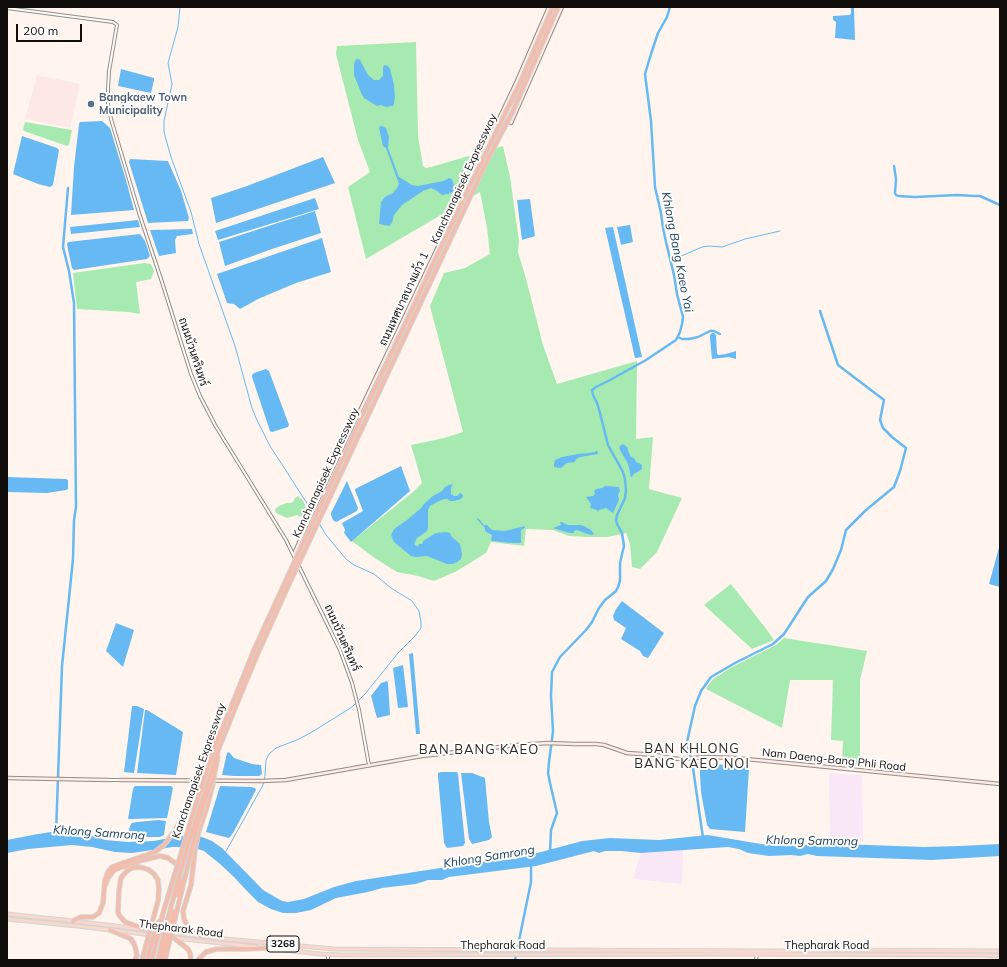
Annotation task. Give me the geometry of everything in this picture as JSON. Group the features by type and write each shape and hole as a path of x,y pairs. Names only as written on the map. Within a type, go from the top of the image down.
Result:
{"highway":[{"name":"Kanchanapisek Expressway","path":"152,960 163,913 197,800 225,721 254,650 285,581 522,79 553,7"},
{"name":"Kanchanapisek Expressway","path":"158,960 186,851 219,748 255,659 486,163 513,111 558,7"},
{"path":"73,921 81,917 93,917 99,913 103,903 106,876 110,870 116,865 154,852 168,840 190,806 214,742 225,721"},
{"path":"201,936 192,931 185,923 183,911 191,885 195,847 217,767 219,748"},
{"path":"165,960 199,819 213,781"},
{"path":"104,888 108,878 114,870 139,861 160,856 168,858 175,863 179,869 181,881 161,960"},
{"path":"142,960 158,902 159,883 154,874 149,870 138,867 127,871 121,878 118,912 126,922 144,929"},
{"path":"147,960 156,928 163,913"},
{"path":"110,930 131,939 136,950 136,960"},
{"path":"174,938 188,949 191,960"},
{"path":"198,960 206,952 217,949 267,948"}],"main road":[{"name":"ถนนเทศบาลบางแก้ว 1","path":"294,554 524,65 549,7"},
{"path":"499,118 511,123 562,7"},
{"name":"Nam Daeng-Bang Phli Road","path":"120,780 268,781 297,779 433,754 548,743 604,745 627,753 676,759 708,757 736,758 1000,784"},
{"path":"7,778 108,780"},
{"name":"Thepharak Road","path":"7,914 201,936 334,949 1000,951"},
{"path":"37,917 37,922"},
{"name":"Thepharak Road","path":"7,919 328,954 757,954 1000,956"},
{"path":"394,950 394,955"},
{"path":"821,950 822,955"}],"street":[{"name":"ถนนบัวนครินทร์","path":"7,8 113,22 117,25 109,71 108,105 144,229 192,375 207,412 282,532 294,554 340,650 350,675 369,765"},
{"path":"108,780 120,780"},
{"path":"328,954 328,960"},
{"path":"756,960 757,954"}],"shaded area":[{"path":"37,75 80,84 70,128 25,119"},
{"path":"829,773 862,775 863,841 830,839"},
{"path":"683,850 682,884 634,879 641,853"}],"green space":[{"path":"416,42 418,136 423,166 426,168 431,167 503,146 510,177 519,241 518,252 543,345 557,384 637,361 636,439 653,437 649,489 682,498 657,552 640,569 632,567 630,544 626,533 608,537 587,537 569,536 553,530 526,529 524,546 491,542 486,553 457,571 434,581 397,572 376,559 352,541 422,483 411,445 444,438 463,432 430,306 444,273 465,268 490,254 480,192 366,259 348,187 370,172 358,140 336,54 337,46"},
{"path":"25,122 72,130 69,145 67,146 24,131"},
{"path":"144,263 151,264 154,271 151,279 136,282 140,314 77,309 73,273"},
{"path":"298,496 304,502 307,511 301,517 297,515 287,518 276,513 275,509 286,503 291,503"},
{"path":"731,584 774,640 752,649 704,605"},
{"path":"784,638 867,651 860,680 860,766 842,764 843,741 831,740 833,680 790,680 782,728 706,689 713,679 732,667 776,645"}],"water":[{"path":"851,7 854,7 855,40 835,38 836,22 833,20 833,16 851,14"},
{"path":"356,59 360,60 368,75 374,80 379,80 383,76 384,65 388,66 394,85 395,97 393,106 377,106 364,98 354,75 354,64"},
{"path":"121,69 154,78 151,93 118,86"},
{"path":"102,121 110,128 134,210 71,215 74,167 79,124 80,122"},
{"path":"380,126 386,128 389,137 388,148 399,177 412,185 418,186 443,181 449,178 452,179 454,186 454,191 442,195 431,188 423,191 402,205 394,215 392,223 389,226 379,224 381,202 385,197 393,193 399,184 386,148 383,146 379,128"},
{"path":"22,136 59,150 53,185 50,187 13,174"},
{"path":"323,157 335,183 216,223 211,198"},
{"path":"130,159 168,161 181,191 189,218 188,221 148,223 129,162"},
{"path":"315,198 319,209 218,240 215,231"},
{"path":"530,199 535,236 522,240 517,200"},
{"path":"315,211 321,233 225,266 219,242"},
{"path":"138,220 140,227 71,234 70,227"},
{"path":"630,225 633,242 621,245 617,227"},
{"path":"613,227 642,357 635,358 605,228"},
{"path":"192,229 193,234 177,236 175,240 176,253 159,256 150,230"},
{"path":"140,234 145,241 150,256 147,259 74,270 72,268 67,244 68,242"},
{"path":"322,238 331,272 296,283 258,299 240,309 234,304 227,303 217,274"},
{"path":"712,333 716,335 718,355 736,351 736,359 729,357 712,359 710,335"},
{"path":"266,369 269,371 289,425 288,427 272,432 270,431 252,377 254,373"},
{"path":"623,444 627,447 631,457 642,466 642,469 632,477 628,464 619,447"},
{"path":"597,450 598,454 580,457 576,459 575,462 567,463 561,468 554,467 555,460 562,457 595,452"},
{"path":"401,466 410,491 351,542 344,533 345,530 342,523 363,511 355,489"},
{"path":"7,477 66,479 68,480 68,489 47,493 7,492"},
{"path":"347,481 358,508 357,511 336,522 333,520 331,513"},
{"path":"453,484 451,494 457,496 460,493 463,496 461,499 454,501 444,499 430,506 428,510 428,529 417,538 414,544 418,546 419,544 422,544 423,541 436,533 450,533 451,536 460,544 462,554 461,559 453,564 447,564 427,556 411,556 394,542 391,535 394,529 420,509 433,496 442,491 445,487"},
{"path":"605,486 619,487 619,500 613,513 606,508 599,510 598,512 597,510 590,508 591,504 586,497 593,496 596,489"},
{"path":"476,518 492,530 505,531 525,526 525,528 521,530 521,543 492,541 492,535 485,531 485,528"},
{"path":"560,522 568,525 584,526 591,530 594,534 592,535 577,530 574,531 574,533 570,533 553,528 561,525"},
{"path":"1000,544 1000,587 989,584"},
{"path":"622,601 664,633 648,658 643,656 640,651 621,639 626,628 614,620 613,616"},
{"path":"116,623 134,630 123,667 106,651"},
{"path":"413,653 420,734 416,734 409,654"},
{"path":"403,665 408,707 398,708 393,668"},
{"path":"387,681 390,715 377,718 371,696 381,683"},
{"path":"132,706 137,706 144,709 134,773 124,772"},
{"path":"145,710 183,732 176,775 137,773"},
{"path":"229,752 234,758 252,764 261,765 262,774 259,776 222,775 227,753"},
{"path":"700,765 734,765 749,768 745,832 710,829 707,825 701,792"},
{"path":"457,772 458,774 465,843 463,846 447,848 444,843 438,776 438,773"},
{"path":"461,773 472,773 485,778 489,822 492,837 489,840 472,844 469,839"},
{"path":"135,786 171,786 173,788 167,818 128,819 133,789"},
{"path":"220,786 251,787 255,788 256,790 229,838 206,832"},
{"path":"159,820 166,821 164,835 160,837 129,837 128,835 132,823"},
{"path":"64,830 88,834 105,840 128,842 154,841 179,836 202,837 212,841 222,848 263,890 282,901 288,902 304,899 334,887 356,881 486,861 515,859 582,841 610,838 659,840 708,835 776,846 841,844 924,847 1000,844 1000,856 932,860 817,856 808,854 800,856 769,856 748,853 739,849 728,847 641,853 605,851 599,853 594,851 536,866 449,877 442,880 428,880 416,884 382,888 336,898 311,910 296,913 283,913 258,902 220,864 204,851 191,847 173,847 132,853 115,852 92,847 72,845 28,849 7,853 7,840"}],"waterway":[{"path":"180,7 178,27 168,63 172,84 164,121 165,136 191,212 199,244 235,346 252,408 270,446 312,511"},
{"name":"Khlong Bang Kaeo Yai","path":"550,852 551,830 557,813 548,773 553,731 551,696 552,672 560,657 592,622 605,600 616,591 620,581 620,563 624,546 622,533 616,520 625,498 625,479 623,472 608,445 600,413 592,390 646,360 676,340 680,332 683,317 655,187 651,121 645,74 658,33 667,17 670,7"},
{"path":"894,166 896,179 895,193 898,196 980,196 1000,205"},
{"name":"Khlong Samrong","path":"56,833 62,666 73,559 74,520 76,507 74,303 69,271 63,247 68,188"},
{"path":"670,261 702,247 722,247 745,239 780,231"},
{"path":"703,838 693,768 687,742 695,706 701,691 711,677 773,644 784,634 808,597 826,581 841,550 846,530 866,510 894,487 906,448 883,428 880,420 884,400 838,365 820,311"},
{"path":"678,337 682,339 689,339 698,337 710,331 720,334"},
{"path":"225,853 263,785 266,760 269,754 276,748 312,732 352,707 365,694 398,653 421,628 419,611 412,601 391,588 374,574 354,565 346,559 326,535 319,523"},
{"path":"515,960 531,882 531,865"}],"place":[{"name":"Bangkaew Town Municipality","path":"91,104"}],"district":[{"name":"BAN BANG KAEO","path":"479,750"},
{"name":"BAN KHLONG BANG KAEO NOI","path":"692,756"}]}
